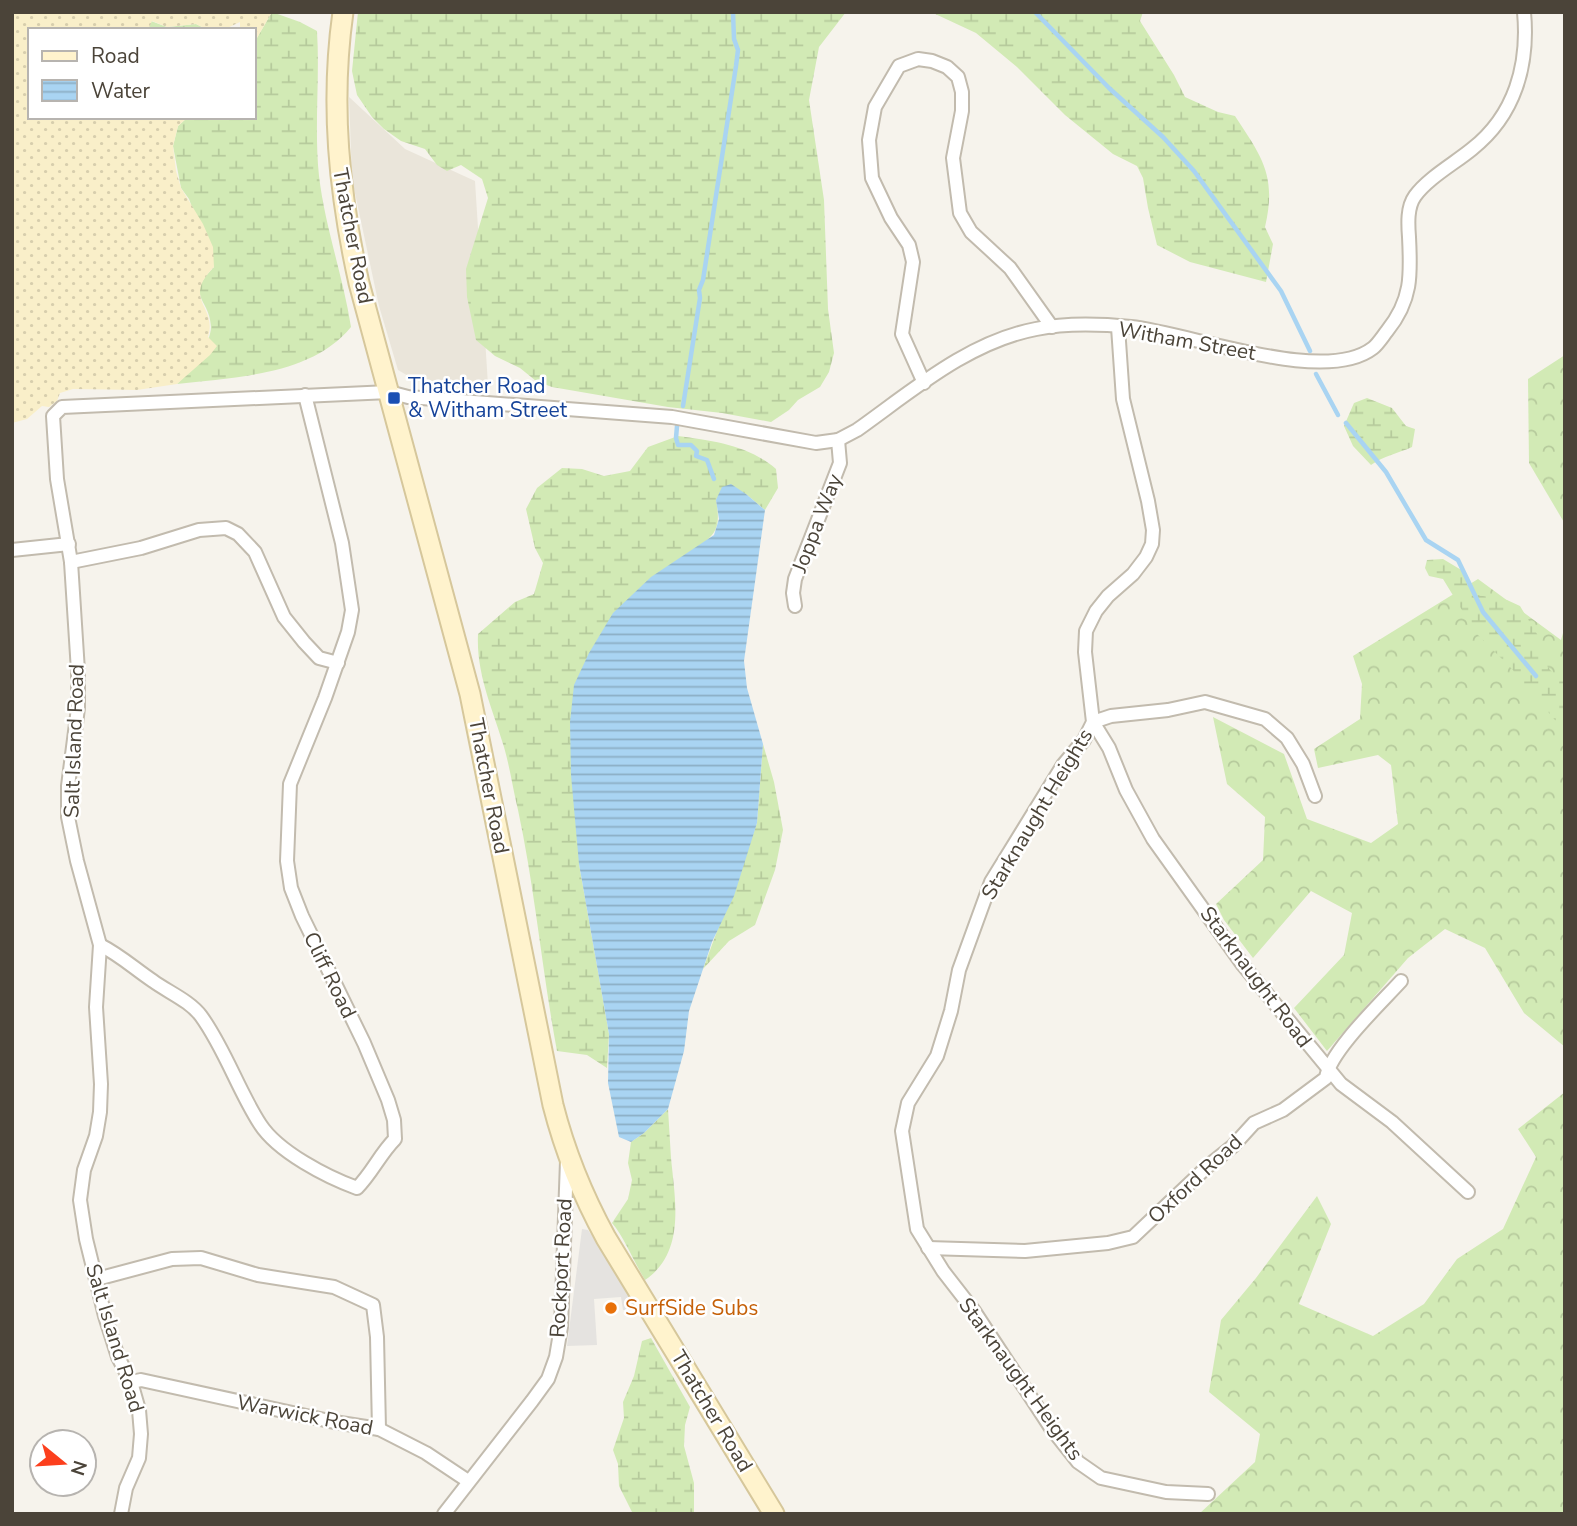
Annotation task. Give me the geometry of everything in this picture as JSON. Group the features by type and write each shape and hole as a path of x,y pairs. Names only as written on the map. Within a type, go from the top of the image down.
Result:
{"main road":[{"name":"Thatcher Road","path":"343,12 336,94 337,148 343,201 359,283 470,694 552,1105 567,1153 606,1238 774,1514"}],"street":[{"name":"Witham Street","path":"389,392 408,397 672,417 816,443 838,440 857,430 971,352 1006,337 1036,329 1118,327 1154,332 1258,355 1324,363 1351,359 1373,348 1398,317 1406,299 1410,280 1408,213 1414,196 1495,128 1516,93 1522,74 1524,12"},
{"path":"924,383 902,334 913,262 909,245 891,218 872,178 869,140 875,107 899,66 918,59 932,61 947,67 958,77 962,92 962,111 953,158 960,213 971,232 1010,268 1052,327"},
{"name":"Starknaught Heights","path":"1118,327 1123,399 1148,500 1153,530 1152,544 1133,574 1108,596 1096,611 1086,631 1087,674 1093,722 1084,740 1063,765 991,881 959,970 951,1011 937,1056 908,1103 902,1131 917,1229 1051,1428 1078,1462 1101,1478 1166,1493 1208,1494"},
{"name":"Salt Island Road","path":"121,1514 126,1488 139,1458 141,1434 139,1410 131,1382 118,1357 86,1239 80,1200 84,1170 96,1136 100,1112 96,1007 100,945 68,817 68,786 78,708 71,562 57,479 53,416 62,407 389,392"},
{"name":"Cliff Road","path":"100,945 121,956 152,981 199,1012 261,1126 277,1142 295,1156 341,1182 357,1188 368,1178 382,1153 395,1139 394,1120 364,1043 302,916 291,888 287,861 290,784 338,663 352,610 342,543 305,395"},
{"name":"Joppa Way","path":"795,606 795,579 840,463 838,440"},
{"path":"71,562 141,548 199,530 226,528 237,534 255,552 284,617 304,642 319,658 338,663"},
{"path":"12,550 68,544"},
{"path":"1093,722 1111,716 1205,702 1265,719 1287,738 1303,764 1315,796"},
{"name":"Starknaught Road","path":"1093,722 1153,839 1243,965 1327,1069 1362,1101 1392,1122 1468,1192"},
{"name":"Oxford Road","path":"928,1248 1026,1251 1108,1243 1133,1237 1233,1146 1254,1123 1283,1110 1326,1078 1327,1069 1335,1054 1402,981"},
{"name":"Rockport Road","path":"444,1514 548,1379 556,1357 561,1326 567,1153"},
{"path":"97,1279 172,1259 201,1258 258,1275 334,1287 373,1305 377,1337 379,1429"},
{"name":"Warwick Road","path":"131,1382 141,1380 312,1418 379,1429 426,1453 468,1481"}],"shaded area":[{"path":"349,97 405,149 475,181 488,385 417,381 398,370 379,306 352,179"},
{"path":"582,1229 588,1230 642,1309 623,1310 621,1297 594,1299 597,1345 567,1346"}],"green space":[{"path":"272,12 317,31 319,176 351,327 315,356 293,365 247,376 177,384 198,358 210,334 210,317 200,292 205,277 214,267 189,199 181,188 173,146 178,126 186,119 256,119 256,40"},
{"path":"358,12 846,12 819,47 809,100 824,200 828,309 834,353 829,372 820,387 798,400 771,422 552,387 536,381 520,368 495,356 476,340 467,297 466,269 488,198 482,179 461,165 447,171 437,165 425,149 401,141 372,117 357,95 352,71"},
{"path":"931,12 1143,12 1140,21 1185,97 1218,112 1235,116 1260,156 1268,180 1269,194 1265,227 1273,244 1266,282 1190,262 1157,245 1143,178 1137,166 1113,154 1065,115 1017,67 976,33"},
{"path":"151,21 167,27 196,24 204,28 149,28"},
{"path":"1565,355 1565,524 1529,463 1528,379"},
{"path":"1367,398 1392,408 1406,426 1415,429 1412,447 1371,465 1353,446 1344,426 1354,403"},
{"path":"678,436 717,442 754,454 776,469 778,488 765,510 746,494 716,500 717,526 710,537 689,554 579,864 609,1034 607,1068 587,1055 557,1051 524,840 506,755 482,678 478,634 515,602 534,594 543,563 535,548 526,509 537,488 562,468 582,469 604,476 630,471 648,447"},
{"path":"1443,559 1463,571 1468,586 1477,595 1507,600 1520,606 1540,639 1542,658 1550,670 1565,683 1565,732 1544,707 1527,696 1513,670 1476,633 1443,579 1429,576 1425,568 1427,560"},
{"path":"1478,579 1561,640 1565,626 1565,1047 1524,1013 1485,948 1445,929 1408,958 1327,1051 1294,1008 1344,955 1352,913 1311,891 1253,958 1224,920 1216,904 1263,860 1265,817 1227,784 1213,717 1284,754 1307,819 1371,843 1398,824 1391,765 1378,755 1318,768 1314,749 1360,719 1362,684 1353,656"},
{"path":"763,744 774,782 783,830 775,870 755,925 729,941 703,969 757,823"},
{"path":"1565,1092 1565,1514 1199,1514 1255,1462 1260,1434 1209,1392 1221,1320 1317,1196 1331,1224 1299,1304 1373,1336 1424,1304 1457,1259 1503,1229 1536,1157 1518,1129"},
{"path":"668,1109 675,1224 667,1255 645,1280 612,1223 628,1199 632,1180 628,1163 631,1142"},
{"path":"651,1338 690,1407 685,1425 684,1446 694,1483 694,1514 633,1514 619,1486 618,1464 613,1450 624,1418 623,1402 634,1376 642,1341"}],"sand":[{"path":"12,12 272,12 256,40 256,28 240,28 240,22 227,28 204,28 196,24 167,27 152,21 149,28 28,28 28,119 186,119 178,126 173,146 176,171 181,188 203,224 213,247 214,267 205,278 200,295 209,318 208,337 217,346 177,384 137,390 73,389 60,393 57,401 49,407 42,406 27,419 12,423"}],"water":[{"path":"731,484 765,510 744,661 747,688 763,744 757,823 734,896 712,942 689,1011 684,1051 668,1109 631,1142 619,1137 608,1083 609,1034 579,864 571,775 570,722 574,685 613,613 651,577 714,535 719,519 716,500 722,487"}],"waterway":[{"path":"683,406 736,66 738,50 734,39 733,12"},
{"path":"1035,12 1109,88 1163,137 1194,171 1281,291 1310,351"},
{"path":"1316,374 1338,415"},
{"path":"1346,423 1386,472 1426,540 1458,560 1483,612 1536,676"},
{"path":"677,426 678,445 691,445 697,451 696,456 707,460 714,479"}],"place":[{"name":"Thatcher Road & Witham Street","path":"394,398"},
{"name":"SurfSide Subs","path":"611,1308"}]}
